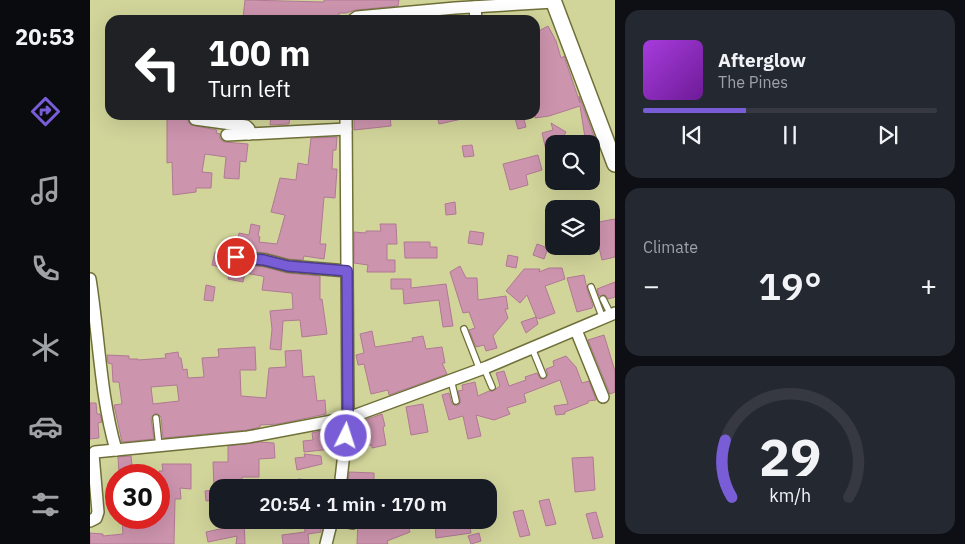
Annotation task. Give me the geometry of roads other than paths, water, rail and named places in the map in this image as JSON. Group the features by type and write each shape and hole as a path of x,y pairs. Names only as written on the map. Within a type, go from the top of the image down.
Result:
{"street":[{"path":"381,15 554,1 615,164"},
{"path":"475,7 476,15"},
{"path":"202,120 246,126 249,129 249,134"},
{"path":"341,479 348,418 346,120"},
{"path":"227,135 346,129"},
{"path":"236,257 264,260 288,266 347,271"},
{"path":"90,279 107,412 116,450"},
{"path":"90,521 96,518 98,512 91,454 95,452 248,437 348,418 482,369 610,316"},
{"path":"576,330 603,397"},
{"path":"326,544 330,529"}],"lane":[{"path":"592,287 610,316"},
{"path":"603,298 610,316"},
{"path":"464,329 492,387"},
{"path":"532,348 543,375"},
{"path":"451,380 456,401"},
{"path":"156,418 159,446"}]}
